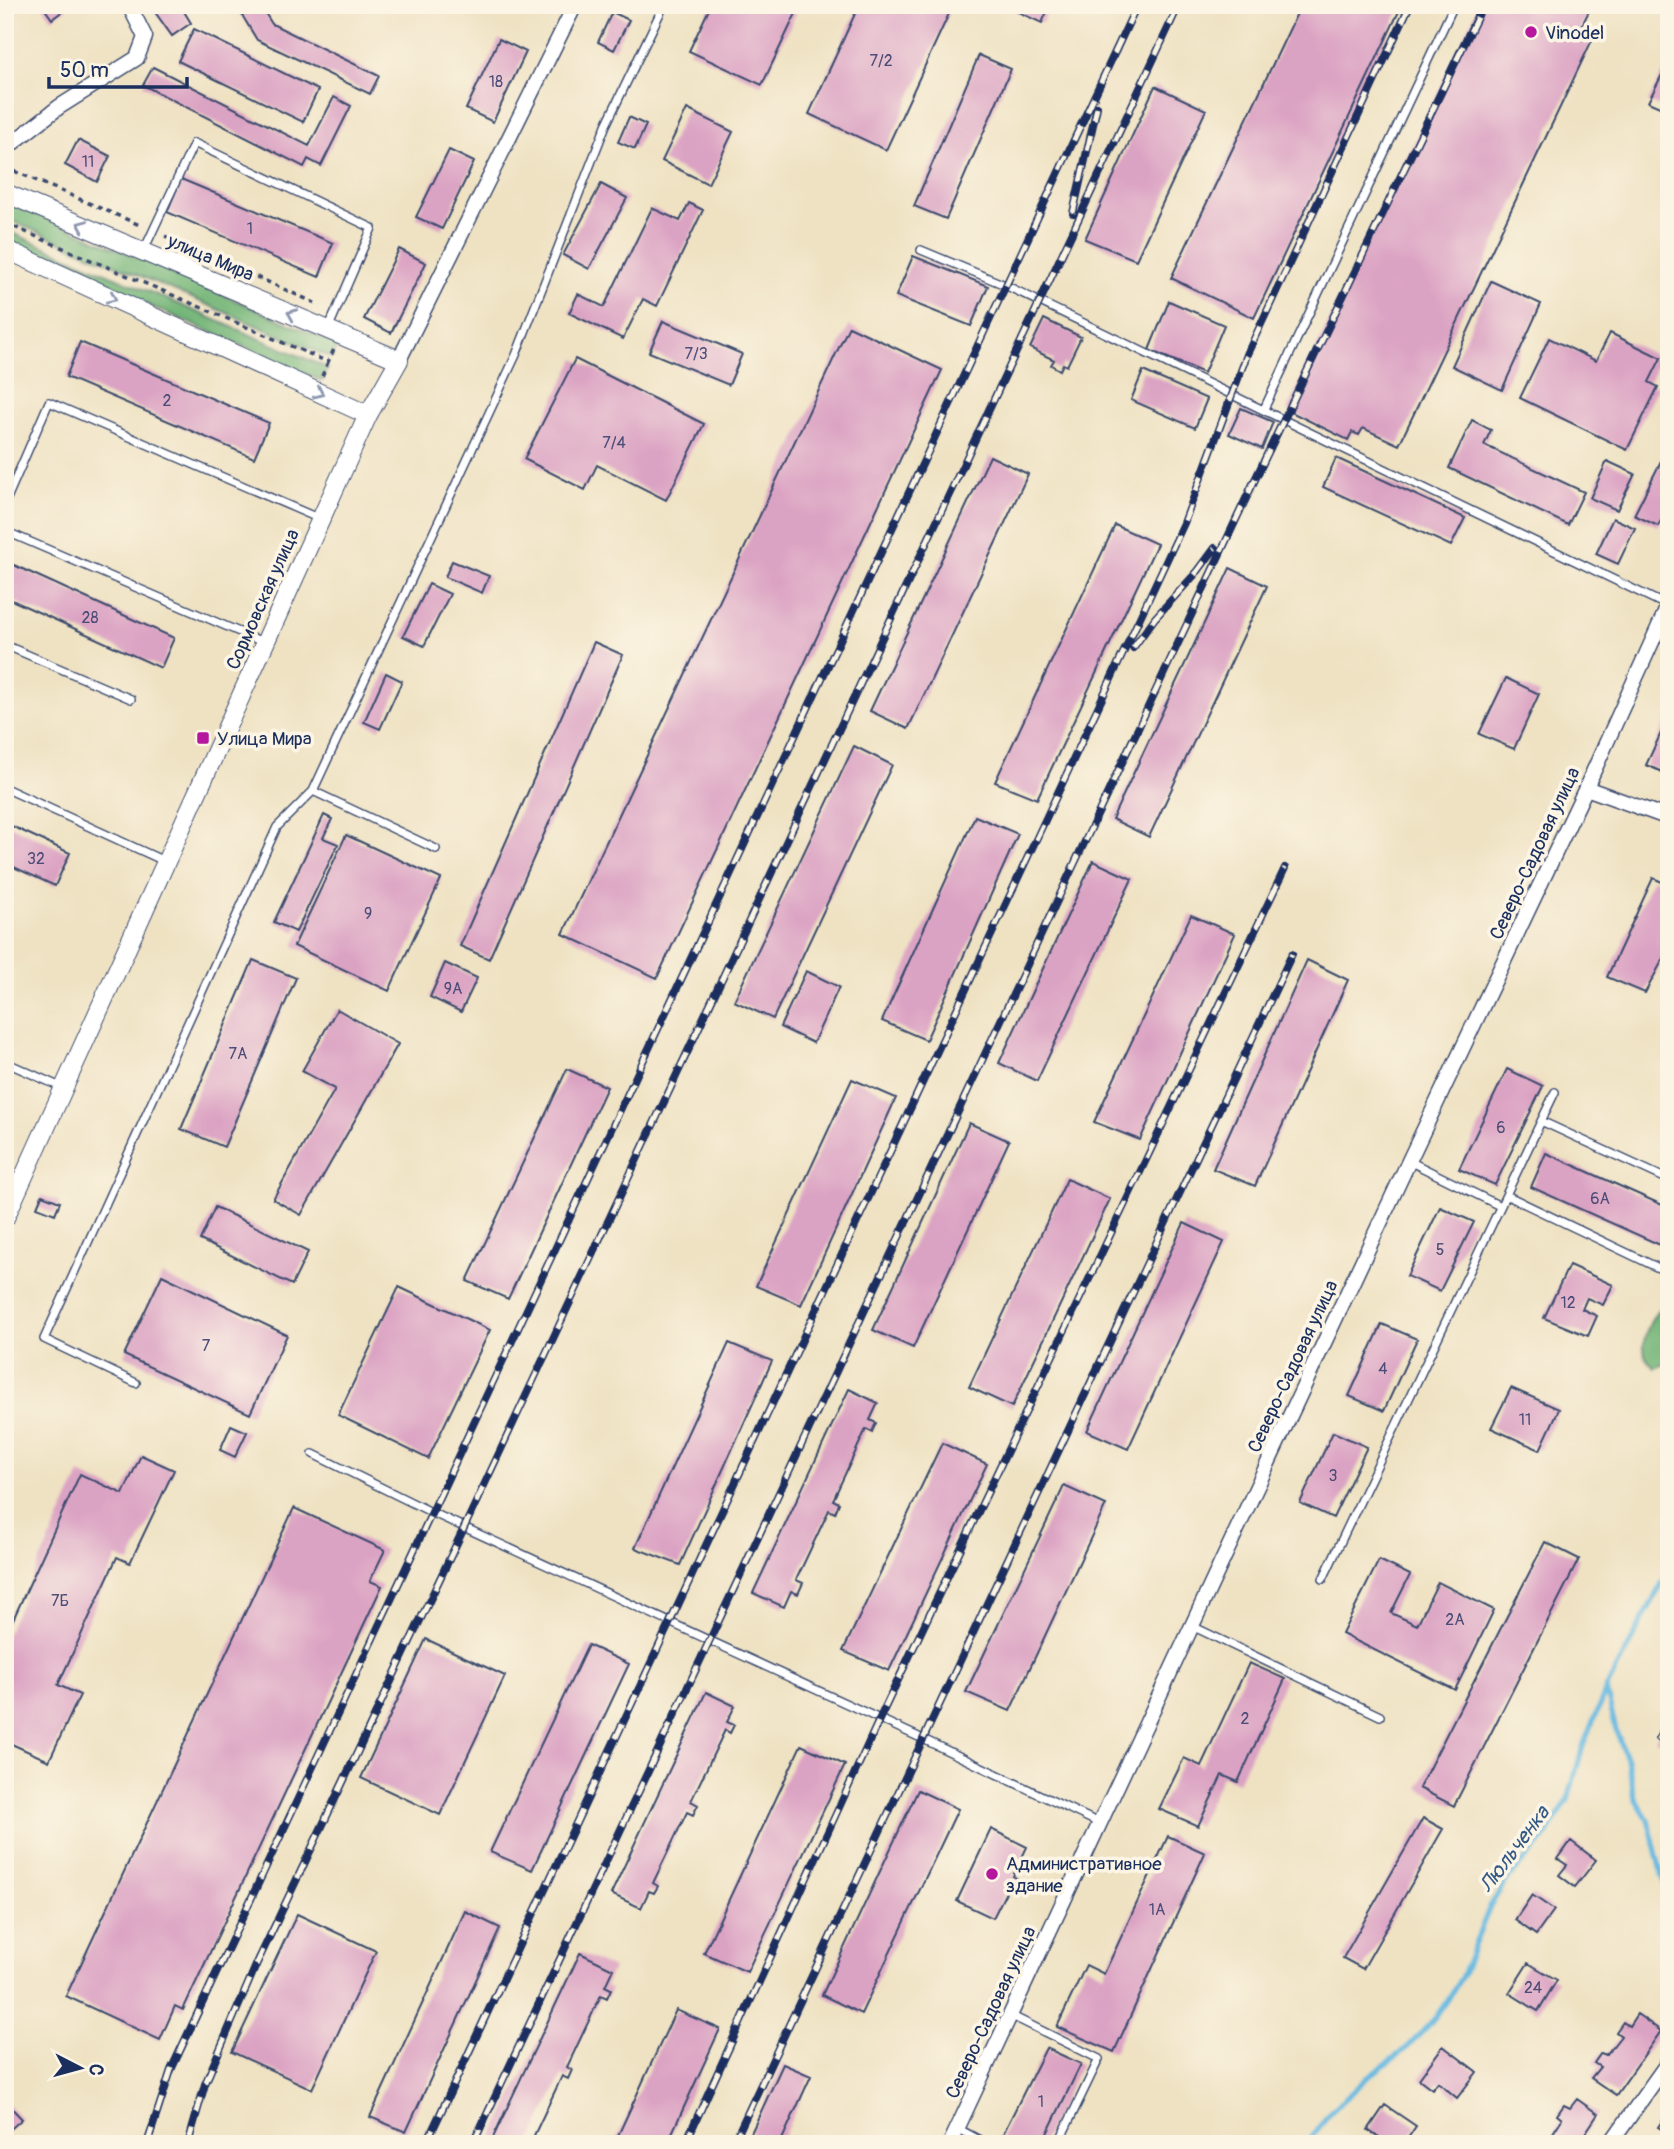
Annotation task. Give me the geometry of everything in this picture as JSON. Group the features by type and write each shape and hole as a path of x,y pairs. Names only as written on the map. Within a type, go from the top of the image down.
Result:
{"street":[{"path":"5,149 59,107 137,58 145,37 129,5"},
{"name":"Сормовская улица","path":"5,1218 368,415 399,360 575,5"},
{"name":"улица Мира","path":"5,193 143,251 332,337 399,360"},
{"path":"5,249 368,415"},
{"name":"Северо-Садовая улица","path":"950,2144 1409,1160 1586,788 1668,605"},
{"path":"1586,788 1669,818"},
{"path":"1611,2144 1669,2060"}],"lane":[{"path":"136,1383 44,1339 277,827 313,791 516,355 606,125 664,5"},
{"path":"1264,409 1454,5"},
{"path":"143,251 194,143 372,228 336,312 332,337"},
{"path":"921,250 1005,285 1668,605"},
{"path":"5,503 49,402 321,520"},
{"path":"5,531 265,643"},
{"path":"5,645 131,699"},
{"path":"5,788 166,862"},
{"path":"313,791 436,849"},
{"path":"5,1062 64,1089"},
{"path":"1323,1579 1555,1092"},
{"path":"1541,1121 1669,1180"},
{"path":"1409,1160 1500,1206"},
{"path":"1506,1195 1669,1273"},
{"path":"313,1454 431,1512 1099,1823"},
{"path":"1192,1626 1380,1716"},
{"path":"1010,2014 1099,2059 1058,2144"},
{"path":"957,2128 987,2144"}],"path":[{"path":"5,167 336,312"},
{"path":"5,223 328,362"},
{"path":"320,381 328,362 332,337"}],"green space":[{"path":"9,202 338,345 332,358 5,218 5,209"},
{"path":"5,230 328,368 322,381 5,242"},
{"path":"1669,1299 1669,1359 1655,1368 1648,1361 1645,1352 1646,1332 1656,1313"}],"building":[{"path":"42,5 71,5 52,19"},
{"path":"150,5 180,5 191,23 172,36"},
{"path":"236,5 260,5 272,24 379,76 370,94 257,40"},
{"path":"711,5 800,5 762,85 689,51"},
{"path":"859,5 953,5 886,150 809,114"},
{"path":"1003,5 1050,5 1042,23"},
{"path":"1301,5 1402,5 1254,318 1171,278"},
{"path":"1479,5 1592,5 1580,29 1594,36 1399,445 1363,428 1359,435 1352,432 1348,440 1287,410"},
{"path":"612,12 629,20 614,50 598,42"},
{"path":"194,29 318,90 303,122 178,61"},
{"path":"499,39 526,52 493,122 466,109"},
{"path":"979,55 1011,69 946,219 914,206"},
{"path":"1669,61 1669,111 1648,102"},
{"path":"153,67 309,146 334,97 351,106 321,166 308,159 304,167 143,85"},
{"path":"1155,86 1206,110 1136,260 1085,239"},
{"path":"687,109 733,132 708,184 662,161"},
{"path":"629,117 646,125 635,149 618,142"},
{"path":"78,140 110,156 97,182 65,165"},
{"path":"449,150 474,162 442,229 416,217"},
{"path":"181,179 333,243 319,277 167,212"},
{"path":"601,184 627,198 589,269 563,255"},
{"path":"689,203 703,210 657,306 643,299 623,339 569,313 578,294 604,307 652,208 680,221"},
{"path":"399,249 426,263 391,333 364,319"},
{"path":"913,256 988,286 971,326 896,296"},
{"path":"1491,281 1541,304 1502,390 1452,366"},
{"path":"1169,301 1224,325 1204,373 1149,350"},
{"path":"1044,319 1081,337 1067,366 1063,364 1060,370 1051,365 1054,360 1030,348"},
{"path":"663,321 742,354 729,385 649,352"},
{"path":"849,326 942,370 657,978 563,934"},
{"path":"1610,333 1661,358 1649,382 1658,387 1627,450 1520,398 1549,338 1596,361"},
{"path":"80,342 269,423 254,458 66,377"},
{"path":"575,359 704,424 666,500 597,465 585,490 524,459"},
{"path":"1143,371 1207,399 1195,428 1131,400"},
{"path":"1241,408 1273,422 1262,449 1229,434"},
{"path":"1472,420 1491,430 1484,445 1584,492 1568,525 1449,468"},
{"path":"1669,445 1669,506 1658,526 1634,515"},
{"path":"990,456 1028,474 908,729 870,711"},
{"path":"1336,458 1465,518 1451,546 1323,487"},
{"path":"1607,461 1635,474 1617,510 1590,498"},
{"path":"1613,518 1635,528 1618,564 1596,554"},
{"path":"1115,525 1157,544 1037,799 995,782"},
{"path":"5,561 174,638 161,668 5,597"},
{"path":"452,561 489,576 482,593 445,577"},
{"path":"1230,568 1267,586 1149,837 1112,819"},
{"path":"429,584 450,594 424,646 403,636"},
{"path":"594,642 623,655 489,959 460,946"},
{"path":"386,673 402,681 380,729 364,722"},
{"path":"1506,678 1539,694 1514,749 1479,734"},
{"path":"1669,716 1669,775 1646,765"},
{"path":"854,746 892,765 773,1019 734,1001"},
{"path":"324,815 332,819 323,838 338,844 296,932 274,922"},
{"path":"975,816 1018,834 926,1040 882,1021"},
{"path":"5,823 70,853 55,886 5,863"},
{"path":"346,835 441,879 389,991 294,946"},
{"path":"1093,861 1132,879 1037,1081 999,1063"},
{"path":"1653,878 1669,885 1669,948 1645,993 1607,977"},
{"path":"1191,915 1235,934 1140,1140 1094,1122"},
{"path":"253,960 296,978 224,1147 181,1129"},
{"path":"1307,960 1348,980 1255,1186 1213,1169"},
{"path":"445,963 477,978 461,1012 430,997"},
{"path":"806,971 839,987 813,1043 780,1027"},
{"path":"337,1009 398,1044 301,1215 273,1199 335,1089 302,1071"},
{"path":"567,1069 607,1087 508,1299 467,1281"},
{"path":"1507,1069 1543,1086 1495,1185 1459,1169"},
{"path":"852,1079 896,1098 801,1305 756,1286"},
{"path":"969,1123 1009,1141 913,1348 873,1330"},
{"path":"1546,1153 1669,1208 1669,1249 1531,1187"},
{"path":"1067,1179 1110,1199 1012,1407 969,1387"},
{"path":"42,1195 60,1202 55,1214 37,1207"},
{"path":"215,1207 308,1252 292,1285 200,1240"},
{"path":"1440,1207 1474,1222 1440,1291 1407,1276"},
{"path":"1184,1223 1224,1242 1128,1449 1087,1431"},
{"path":"1569,1265 1613,1285 1603,1305 1587,1298 1582,1309 1597,1316 1588,1336 1544,1318"},
{"path":"162,1275 287,1335 250,1414 124,1355"},
{"path":"399,1287 490,1330 428,1459 338,1415"},
{"path":"1382,1324 1417,1339 1384,1411 1349,1396"},
{"path":"729,1343 772,1361 680,1565 635,1548"},
{"path":"1511,1388 1559,1409 1540,1450 1491,1428"},
{"path":"849,1389 878,1403 870,1420 876,1423 872,1432 866,1429 833,1500 839,1503 835,1513 829,1510 796,1580 803,1583 798,1594 791,1591 784,1607 753,1593"},
{"path":"231,1425 247,1432 235,1457 220,1450"},
{"path":"1333,1432 1367,1447 1333,1518 1300,1503"},
{"path":"942,1443 987,1464 889,1671 843,1651"},
{"path":"141,1455 174,1470 130,1563 117,1557 58,1685 80,1695 49,1761 5,1741 5,1637 80,1474 123,1494"},
{"path":"1064,1486 1106,1505 1010,1711 966,1692"},
{"path":"294,1508 385,1550 370,1581 382,1586 183,2010 175,2006 160,2040 66,1996"},
{"path":"1545,1542 1579,1559 1454,1806 1419,1788"},
{"path":"1379,1560 1410,1575 1391,1613 1417,1625 1438,1582 1494,1610 1455,1690 1342,1634"},
{"path":"426,1639 505,1676 440,1815 361,1778"},
{"path":"588,1645 629,1664 532,1870 490,1852"},
{"path":"1249,1663 1285,1679 1238,1782 1222,1775 1198,1826 1159,1809 1184,1758 1201,1766"},
{"path":"706,1692 735,1706 727,1722 734,1725 730,1733 725,1730 691,1801 698,1805 693,1815 687,1812 653,1883 658,1886 654,1893 649,1891 641,1908 611,1894"},
{"path":"1669,1716 1669,1748 1655,1739"},
{"path":"801,1745 845,1765 747,1972 704,1953"},
{"path":"918,1790 958,1809 861,2014 822,1995"},
{"path":"1423,1818 1443,1829 1363,1969 1343,1958"},
{"name":"Административное здание","path":"991,1829 1027,1847 1013,1876 1018,1879 1012,1890 1008,1888 993,1918 957,1901"},
{"path":"1168,1836 1205,1853 1114,2052 1057,2027 1086,1965 1104,1974"},
{"path":"1571,1841 1596,1860 1575,1887 1559,1875 1567,1865 1558,1859"},
{"path":"1532,1895 1554,1910 1536,1935 1515,1920"},
{"path":"465,1911 500,1928 406,2132 370,2117"},
{"path":"297,1914 376,1951 312,2089 232,2052"},
{"path":"580,1953 613,1969 605,1986 611,1989 607,1998 601,1995 567,2067 572,2070 568,2079 562,2076 530,2144 490,2144"},
{"path":"1528,1963 1557,1980 1538,2011 1509,1993"},
{"path":"676,2010 720,2029 667,2144 614,2144"},
{"path":"1637,2014 1661,2031 1616,2095 1591,2078 1600,2067 1594,2063 1601,2053 1606,2055 1621,2036 1616,2032 1623,2022 1629,2026"},
{"path":"1443,2046 1477,2072 1457,2098 1438,2082 1432,2089 1419,2079"},
{"path":"1046,2048 1081,2064 1042,2144 1015,2144 1001,2138"},
{"path":"783,2064 811,2076 780,2144 746,2144"},
{"path":"1577,2099 1598,2114 1578,2144 1538,2144 1543,2135 1549,2139 1562,2119 1557,2115 1564,2105 1570,2108"},
{"path":"5,2101 22,2119 5,2134"},
{"path":"1385,2105 1416,2126 1404,2144 1388,2144 1368,2130"},
{"path":"1669,2111 1669,2134 1658,2127"}],"waterway":[{"name":"Люльченка","path":"1307,2144 1330,2112 1367,2078 1408,2047 1447,2001 1462,1976 1490,1906 1509,1877 1544,1839 1568,1800 1583,1746 1606,1689 1669,1570"},
{"path":"1606,1689 1635,1798 1648,1819 1662,1876 1669,1891"}],"railway":[{"path":"147,2144 171,2070 1137,5"},
{"path":"188,2144 205,2084 257,1963 1179,5"},
{"path":"426,2144 1184,523 1248,352 1410,5"},
{"path":"473,2144 1250,490 1483,5"},
{"path":"1073,213 1097,107"},
{"path":"1133,648 1215,548"},
{"path":"685,2144 879,1720 1285,868"},
{"path":"733,2144 1292,954"}],"place":[{"name":"Vinodel","path":"1531,32"},
{"name":"Улица Мира","path":"203,738"},
{"name":"Административное здание","path":"992,1874"}]}
